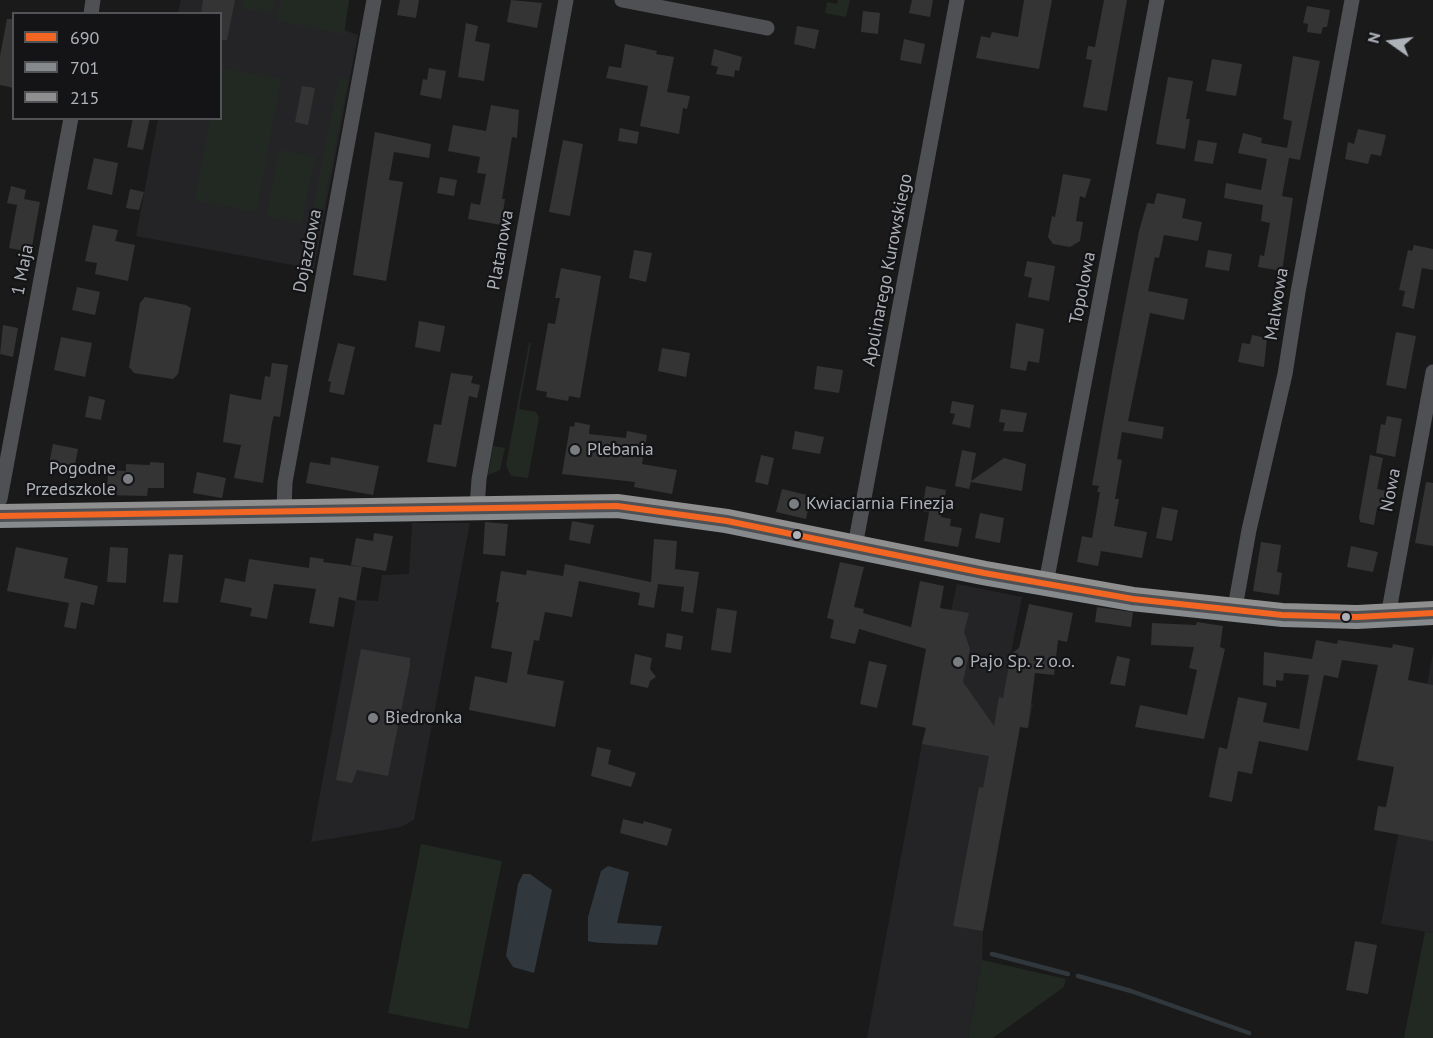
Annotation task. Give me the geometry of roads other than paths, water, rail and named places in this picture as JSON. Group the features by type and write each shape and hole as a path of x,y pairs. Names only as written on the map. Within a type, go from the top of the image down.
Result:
{"street":[{"name":"Dojazdowa","path":"284,510 285,482 374,0"},
{"name":"Platanowa","path":"477,507 479,479 566,0"},
{"path":"622,0 767,28"},
{"name":"Apolinarego Kurowskiego","path":"855,546 957,0"},
{"name":"Topolowa","path":"1046,583 1157,0"},
{"name":"Malwowa","path":"1234,613 1249,530 1286,374 1298,292 1352,0"},
{"name":"1 Maja","path":"0,499 71,120"},
{"name":"Nowa","path":"1388,616 1433,372"},
{"path":"0,516 583,505 645,508 1165,605 1234,613 1299,617 1433,613"}],"waterway":[{"path":"992,954 1068,974"},
{"path":"1078,976 1131,991 1249,1033"}],"place":[{"name":"Plebania","path":"575,450"},
{"name":"Pogodne Przedszkole","path":"128,479"},
{"name":"Kwiaciarnia Finezja","path":"794,504"},
{"name":"Pajo Sp. z o.o.","path":"958,662"},
{"name":"Biedronka","path":"373,718"}]}
